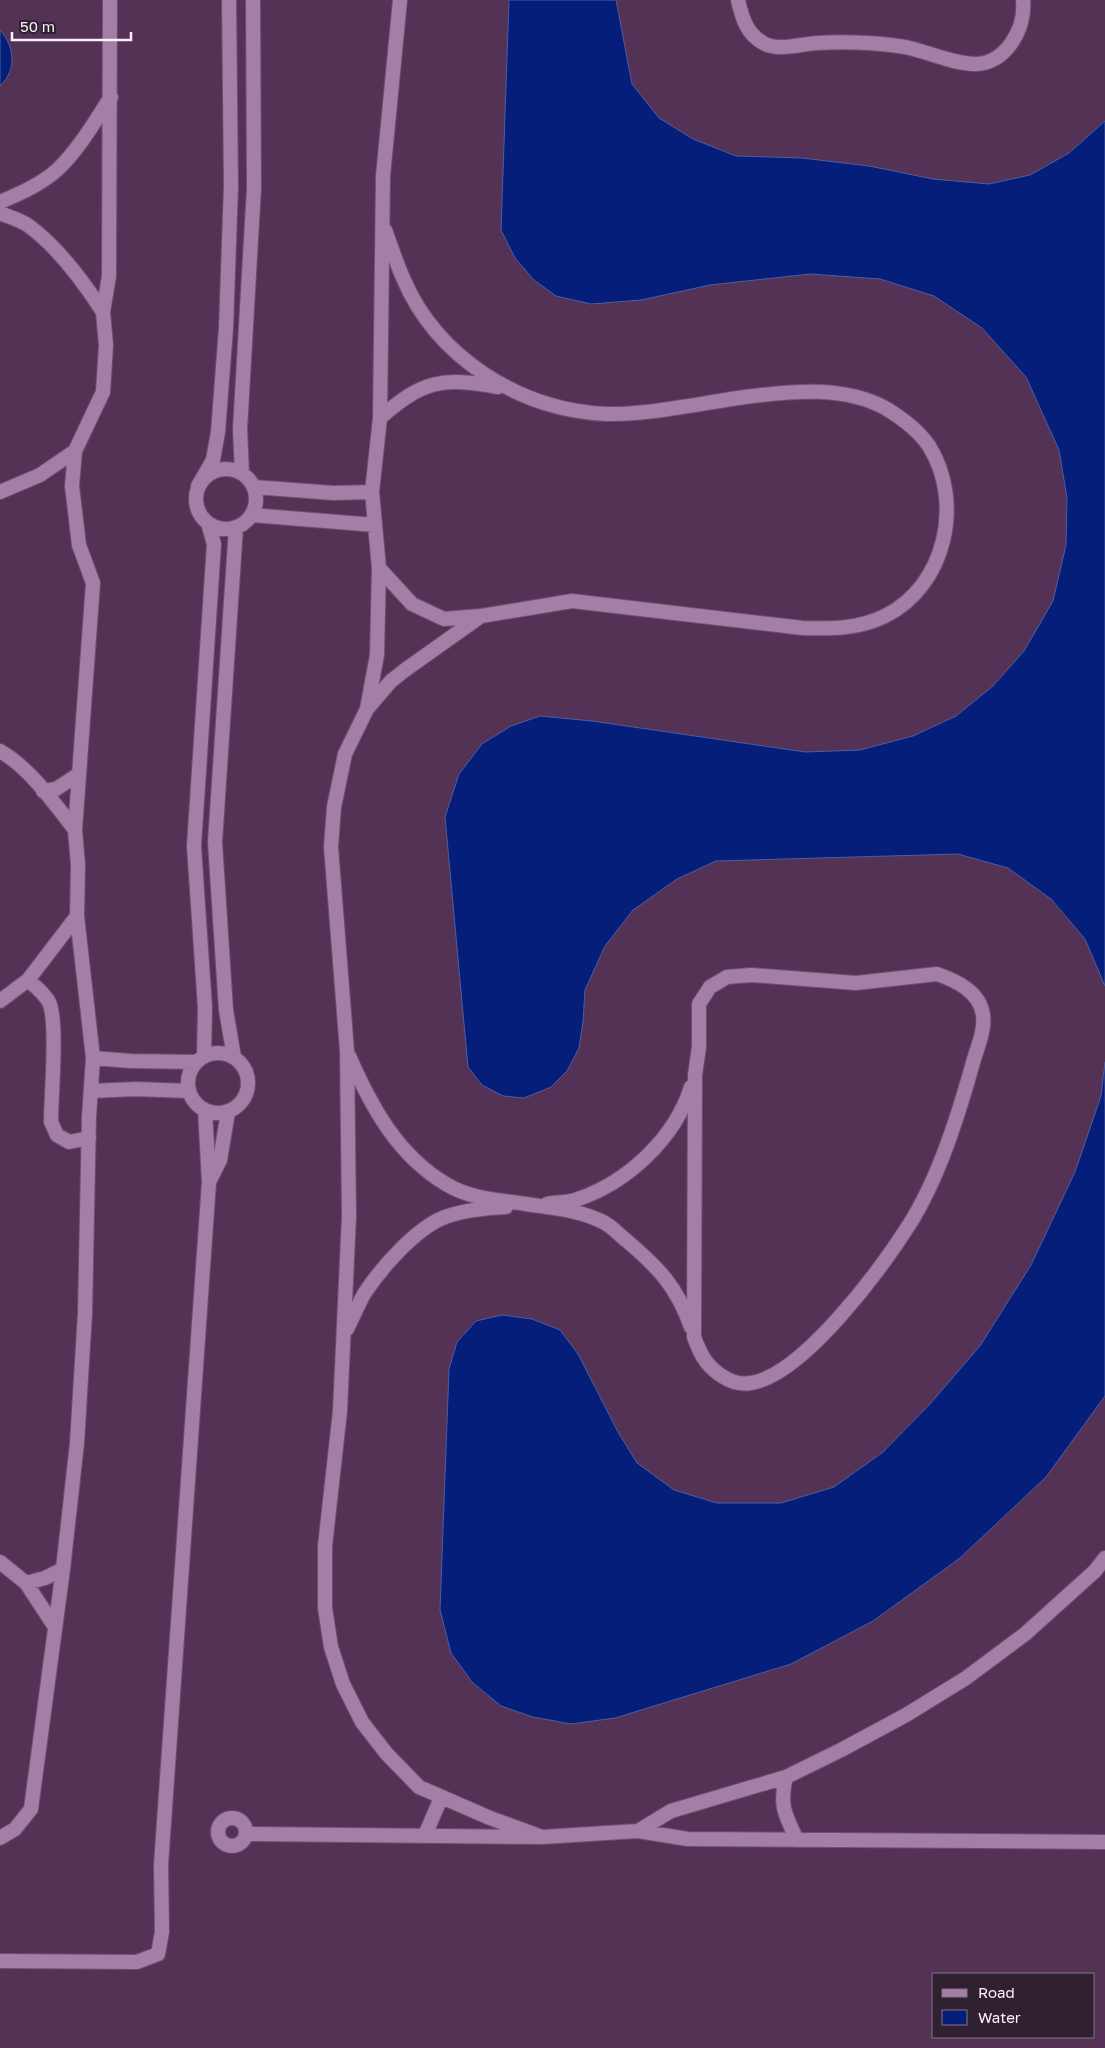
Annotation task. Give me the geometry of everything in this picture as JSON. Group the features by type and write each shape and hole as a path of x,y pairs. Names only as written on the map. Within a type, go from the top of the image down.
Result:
{"street":[{"path":"0,1838 15,1829 31,1809 64,1569 78,1423 93,1058 77,916 78,865 75,830 93,582 79,545 72,486 75,451 103,392 106,345 104,312 109,276 110,0"},
{"path":"198,486 212,472 232,469 242,473 254,487 256,506 252,515 236,527 227,529 208,523 201,516 196,496 198,486 213,460 218,432 226,328 231,186 229,0"},
{"path":"242,473 240,429 254,188 252,0"},
{"path":"400,0 383,176 380,418 372,492 379,568 377,655 367,709 345,754 334,807 331,847 347,1051 349,1216 340,1411 325,1546 325,1608 330,1647 343,1684 362,1722 386,1753 419,1787 441,1798 542,1837"},
{"path":"738,0 745,24 753,37 766,45 778,47 816,43 867,43 909,48 977,64 993,58 1007,49 1017,36 1023,19 1023,0"},
{"path":"0,202 20,194 57,170 92,128 111,96"},
{"path":"0,213 28,225 56,251 84,283 104,312"},
{"path":"379,568 412,604 444,619 481,616 572,601 803,628 834,629 865,624 887,615 909,598 929,576 940,552 946,526 946,499 940,469 928,446 912,427 886,408 858,397 818,392 771,394 607,414 564,408 512,390 486,377 455,352 427,319 403,280 382,222"},
{"path":"380,418 402,399 427,386 462,381 512,390"},
{"path":"0,492 40,475 75,451"},
{"path":"254,487 333,494 372,492"},
{"path":"252,515 375,525"},
{"path":"93,1058 131,1061 200,1059 214,1053 234,1057 241,1063 248,1081 243,1100 228,1112 219,1113 205,1110 193,1100 188,1091 190,1071 200,1059 205,1008 194,846 214,544 208,523"},
{"path":"234,1057 226,1010 215,842 236,527"},
{"path":"367,709 398,676 481,616"},
{"path":"0,751 9,756 43,791 75,830"},
{"path":"43,791 56,789 79,774"},
{"path":"0,1001 28,980 77,916"},
{"path":"347,1051 373,1108 382,1122 392,1136 428,1172 447,1185 473,1196 534,1205 579,1214 604,1222 658,1269 674,1288 694,1337 704,1361 730,1382 750,1383 772,1376 793,1362 815,1343 864,1286 909,1224 940,1162 963,1099 982,1030 983,1014 968,990 955,980 937,974 856,983 751,975 727,977 710,987 699,1004 699,1048 696,1074 694,1337"},
{"path":"28,980 40,990 49,1002 54,1020 51,1122 57,1135 69,1142 89,1138"},
{"path":"345,1334 364,1294 396,1255 423,1230 444,1217 478,1208 534,1205 577,1200 606,1185 640,1163 665,1137 686,1106 696,1074"},
{"path":"91,1091 136,1089 188,1091"},
{"path":"0,1960 137,1962 158,1954 162,1932 161,1865 209,1182 205,1110"},
{"path":"209,1182 220,1160 228,1112"},
{"path":"638,1830 671,1811 786,1777 906,1715 966,1678 1025,1634 1095,1571 1105,1558"},
{"path":"0,1562 26,1583 55,1627"},
{"path":"26,1583 45,1578 64,1569"},
{"path":"786,1777 781,1796 784,1814 798,1840"},
{"path":"425,1835 441,1798"},
{"path":"246,1834 542,1837 638,1830 688,1839 1105,1842"}],"water":[{"path":"509,0 616,0 632,84 659,118 693,139 736,156 802,158 869,166 933,179 989,184 1030,175 1069,153 1105,121 1105,986 1085,939 1051,899 1008,868 958,854 716,861 677,879 633,910 605,946 585,990 579,1048 567,1071 551,1087 524,1098 503,1096 482,1085 468,1067 445,817 459,774 482,744 511,726 540,716 592,721 805,752 860,750 913,736 956,716 993,686 1024,651 1053,601 1066,545 1067,498 1059,450 1026,377 982,328 934,296 880,279 810,274 710,285 641,300 591,304 556,296 534,280 515,258 501,230"},
{"path":"0,30 9,44 12,58 9,73 0,86"},
{"path":"1105,1062 1105,1396 1046,1477 960,1558 873,1621 791,1664 615,1718 571,1724 533,1717 501,1706 472,1682 451,1653 440,1610 449,1369 457,1342 476,1321 502,1315 532,1319 560,1330 578,1354 618,1432 637,1463 674,1490 717,1503 781,1503 834,1487 883,1452 930,1404 980,1346 1031,1265 1075,1172 1101,1096"}]}
